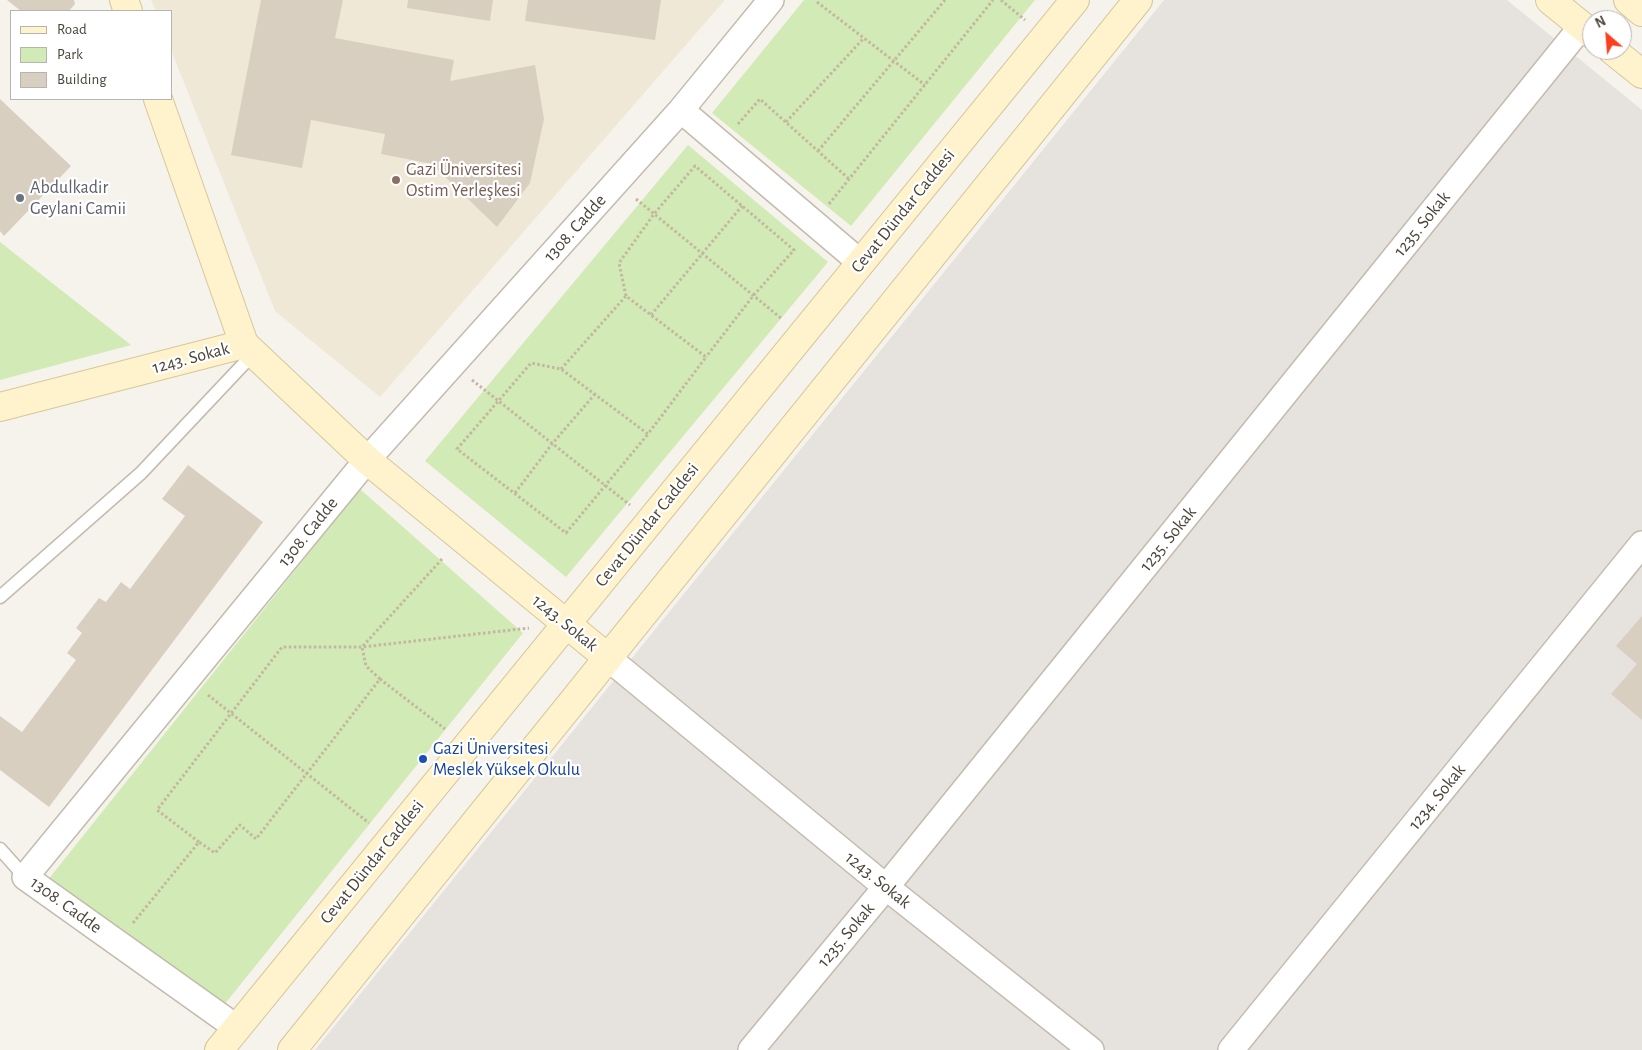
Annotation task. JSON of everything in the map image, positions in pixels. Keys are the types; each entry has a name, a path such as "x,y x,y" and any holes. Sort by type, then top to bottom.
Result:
{"street":[{"name":"1308. Cadde","path":"237,1028 25,877 367,460 681,110 772,0"},
{"name":"Cevat Dündar Caddesi","path":"219,1050 1075,0"},
{"path":"292,1050 1138,0"},
{"path":"1550,0 1582,26"},
{"path":"1628,0 1642,12"},
{"name":"1235. Sokak","path":"751,1050 1582,36"},
{"path":"1624,60 1642,74"},
{"path":"158,100 249,349"},
{"path":"681,110 861,263"},
{"name":"1243. Sokak","path":"0,407 249,349 367,460 886,887 1091,1050"},
{"name":"1234. Sokak","path":"1232,1050 1642,544"}],"lane":[{"path":"0,597 141,473 249,349"},
{"path":"0,849 25,877"}],"path":[{"path":"818,151 945,0"},
{"path":"814,223 926,86 993,0"},
{"path":"817,2 926,86"},
{"path":"786,122 864,38"},
{"path":"720,143 760,99 849,179"},
{"path":"648,434 561,369 531,363 458,449 566,533 648,434 753,296 794,250 694,166 654,214 619,264 626,296 706,357"},
{"path":"615,183 802,335"},
{"path":"651,315 742,206"},
{"path":"561,369 626,296"},
{"path":"453,364 650,521"},
{"path":"515,493 552,444 594,394"},
{"path":"362,647 462,538"},
{"path":"380,679 256,839 240,825 215,853 157,810 282,647 362,647 566,624"},
{"path":"362,647 366,666 467,746"},
{"path":"188,679 390,840"},
{"path":"117,942 199,842"}],"shaded area":[{"name":"Gazi Üniversitesi Ostim Yerleşkesi","path":"151,0 725,0 380,397 275,311 172,53 172,10 156,10"},
{"path":"1164,0 1507,0 1642,110 1642,1050 315,1050"}],"green space":[{"path":"804,0 1035,0 851,226 712,113"},
{"path":"688,145 828,262 566,577 425,461"},
{"path":"0,242 131,345 0,380"},
{"path":"360,489 523,633 224,1005 47,881"}],"building":[{"path":"7,0 74,0 75,4 70,10 20,10"},
{"path":"261,0 343,0 335,38 454,60 450,81 535,65 544,119 530,183 497,227 432,164 381,154 385,134 311,120 302,168 231,155"},
{"path":"408,0 493,0 490,21 407,8"},
{"path":"528,0 661,0 655,40 525,21"},
{"name":"Abdulkadir Geylani Camii","path":"0,99 71,166 4,236 0,231"},
{"path":"188,465 263,522 49,807 0,770 0,716 22,732 76,660 67,653 82,633 76,628 99,598 106,602 121,582 130,589 185,516 162,499"},
{"path":"1642,616 1642,720 1611,694 1637,664 1616,646"}],"place":[{"name":"Gazi Üniversitesi Ostim Yerleşkesi","path":"396,180"},
{"name":"Abdulkadir Geylani Camii","path":"20,198"},
{"name":"Gazi Üniversitesi Meslek Yüksek Okulu","path":"423,759"}]}
